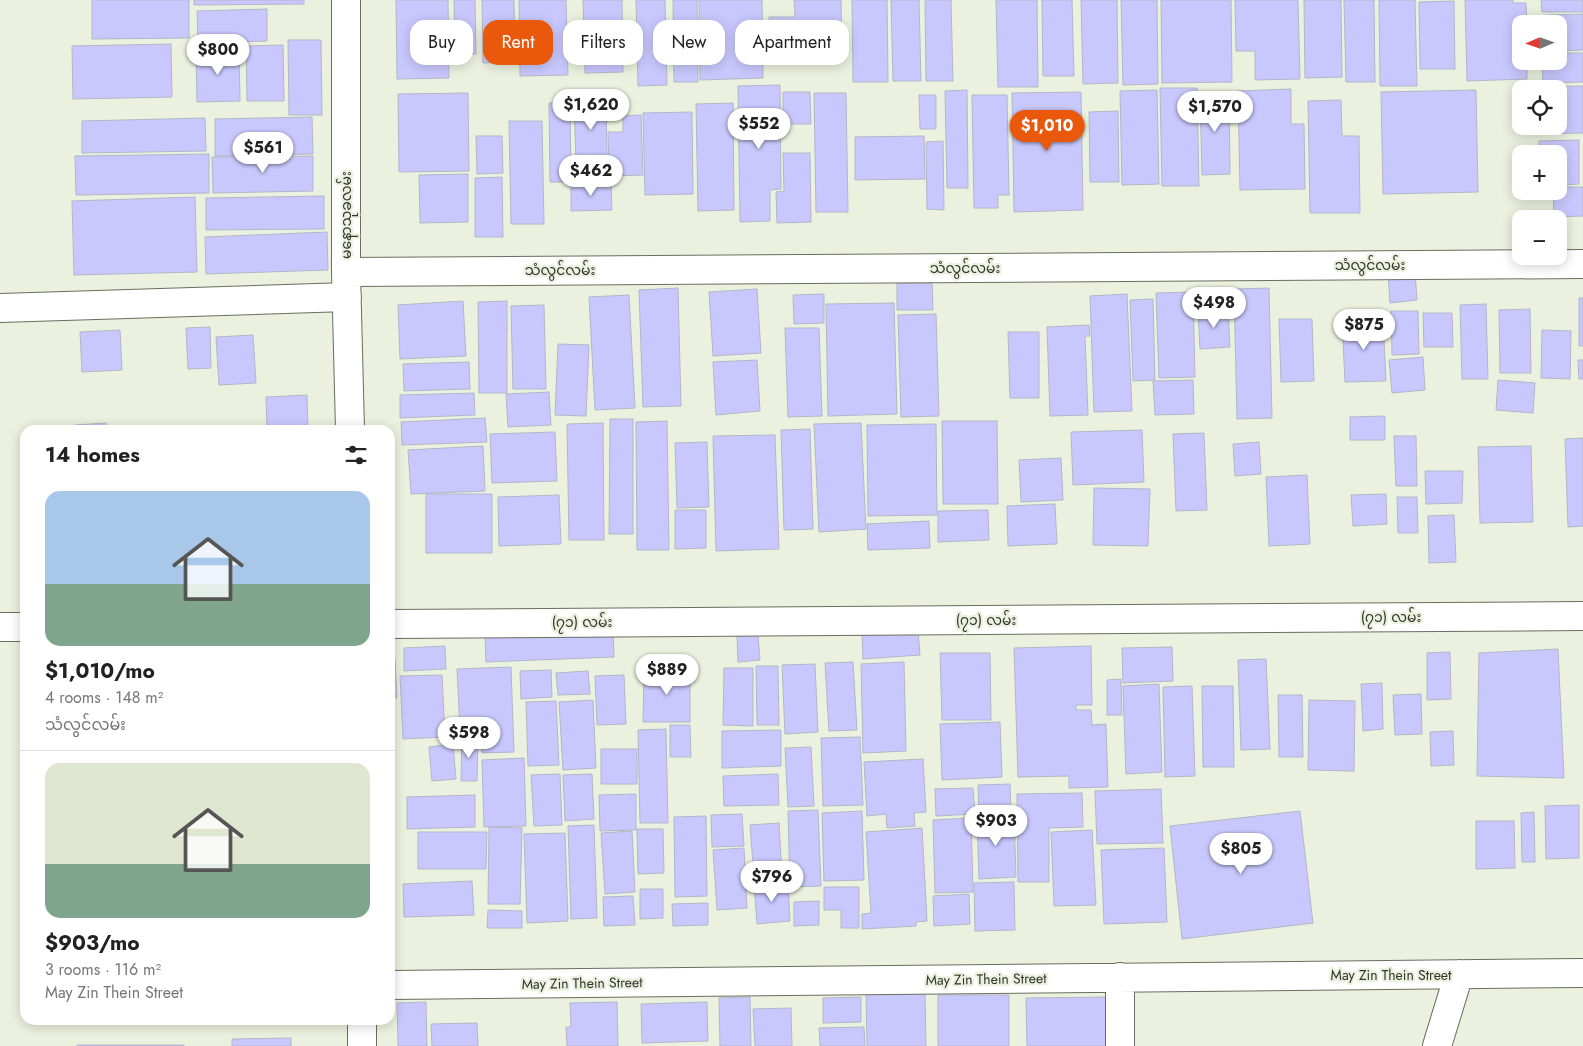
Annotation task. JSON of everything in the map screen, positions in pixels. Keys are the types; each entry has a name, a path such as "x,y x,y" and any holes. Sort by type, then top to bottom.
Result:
{"street":[{"name":"မနောသုခလမ်း","path":"346,0 347,284 350,425"},
{"name":"သံလွင်လမ်း","path":"0,308 347,284 1583,264"},
{"name":"(၇၁) လမ်း","path":"395,624 1583,616"},
{"path":"0,627 20,627"},
{"name":"May Zin Thein Street","path":"395,985 1583,973"},
{"path":"1437,1046 1460,974"},
{"path":"1120,977 1120,1046"},
{"path":"362,1025 362,1046"}],"building":[{"path":"92,0 189,0 189,38 92,39"},
{"path":"194,0 304,0 304,4 194,5"},
{"path":"396,0 448,0 448,20 410,20 410,65 449,65 449,78 397,79"},
{"path":"454,0 475,0 476,54 473,54 473,20 454,20"},
{"path":"482,0 514,0 514,20 483,20 483,63"},
{"path":"519,0 566,0 567,20 563,20 563,65 568,65 568,75 520,76 520,65 553,65 553,20 519,20"},
{"path":"583,0 622,0 622,20 584,20"},
{"path":"636,0 665,0 665,20 653,20 653,65 667,65 667,85 638,86 638,65 643,65 643,20 636,20"},
{"path":"673,0 697,0 697,20 673,20"},
{"path":"699,0 762,0 762,20 735,20 735,65 763,65 763,78 700,80 700,65 725,65 725,20 699,20"},
{"path":"794,0 841,0 841,20 769,20 769,17 795,17"},
{"path":"852,0 887,0 888,82 853,82"},
{"path":"891,0 919,0 921,81 893,81"},
{"path":"925,0 951,0 953,81 926,81"},
{"path":"996,0 1037,0 1038,87 998,87"},
{"path":"1042,0 1072,0 1074,76 1043,76"},
{"path":"1081,0 1117,0 1118,83 1083,84"},
{"path":"1121,0 1157,0 1158,84 1123,85"},
{"path":"1161,0 1231,0 1232,82 1162,83"},
{"path":"1235,0 1298,0 1300,79 1255,80 1255,51 1236,51"},
{"path":"1304,0 1341,0 1342,77 1305,78"},
{"path":"1344,0 1374,0 1375,82 1346,82"},
{"path":"1379,0 1415,0 1417,86 1380,86"},
{"path":"1465,0 1513,0 1513,3 1526,3 1527,15 1512,15 1512,70 1527,70 1527,79 1467,81"},
{"path":"1541,0 1583,0 1583,12 1542,12"},
{"path":"1454,1 1455,69 1420,69 1419,2"},
{"path":"267,9 267,41 198,43 197,11"},
{"path":"1583,14 1583,50 1568,51 1568,15 1546,15"},
{"path":"288,40 321,40 322,115 289,115"},
{"path":"171,44 172,97 73,99 72,46"},
{"path":"283,45 284,101 247,101 246,46"},
{"path":"196,50 239,50 240,101 197,102"},
{"path":"1568,53 1583,53 1583,82 1543,80 1542,70 1568,70"},
{"path":"585,65 623,65 623,72 585,73"},
{"path":"674,65 698,65 698,82 674,82"},
{"path":"780,85 781,189 770,190 770,221 740,222 738,86"},
{"path":"1567,86 1583,86 1583,133 1567,133"},
{"path":"1160,88 1197,88 1199,186 1162,186"},
{"path":"1291,89 1291,124 1304,124 1305,189 1240,190 1238,91"},
{"path":"967,90 968,188 947,188 945,91"},
{"path":"1157,90 1159,184 1122,185 1120,91"},
{"path":"1476,90 1478,192 1383,194 1381,92"},
{"path":"783,92 810,92 811,124 783,124"},
{"path":"1081,92 1083,210 1014,212 1012,93"},
{"path":"1229,92 1230,174 1202,175 1200,93"},
{"path":"468,93 469,171 399,172 398,94"},
{"path":"814,93 846,93 848,212 816,212"},
{"path":"919,95 936,95 936,129 920,129"},
{"path":"972,95 1007,95 1009,195 998,195 998,208 974,208"},
{"path":"574,100 606,100 607,162 576,163"},
{"path":"1341,100 1342,136 1359,136 1360,213 1310,213 1308,101"},
{"path":"549,103 570,103 571,182 550,182"},
{"path":"733,103 734,210 698,211 696,104"},
{"path":"1118,111 1119,182 1090,182 1089,112"},
{"path":"692,112 693,194 645,195 643,113"},
{"path":"641,115 643,175 609,176 608,132 623,132 623,116"},
{"path":"312,117 313,154 215,156 215,119"},
{"path":"205,118 206,151 82,153 82,121"},
{"path":"509,121 542,121 544,224 511,224"},
{"path":"476,136 502,136 503,173 477,174"},
{"path":"924,136 925,179 855,180 855,137"},
{"path":"1579,140 1579,184 1567,185 1567,145 1539,145 1539,141"},
{"path":"943,141 944,210 927,209 926,142"},
{"path":"783,153 810,153 811,222 777,223 776,192 784,191"},
{"path":"209,154 209,193 76,195 75,156"},
{"path":"313,156 313,191 213,193 212,157"},
{"path":"468,174 468,222 420,223 419,175"},
{"path":"502,177 503,237 475,237 475,178"},
{"path":"611,183 612,210 571,211 571,184"},
{"path":"1567,187 1583,187 1583,216 1567,217 1567,210 1554,210 1553,200 1567,200"},
{"path":"324,196 324,229 206,230 206,198"},
{"path":"195,197 197,272 74,275 72,201"},
{"path":"327,232 328,270 206,274 205,237"},
{"path":"1415,272 1417,300 1390,303 1388,274"},
{"path":"897,283 932,283 933,310 897,310"},
{"path":"678,288 681,406 643,407 639,290"},
{"path":"1269,288 1272,418 1237,419 1234,289"},
{"path":"757,289 761,353 713,356 709,292"},
{"path":"1193,292 1195,377 1159,378 1156,293"},
{"path":"824,294 824,323 794,324 793,295"},
{"path":"1127,294 1132,411 1094,412 1090,296"},
{"path":"629,295 635,408 595,410 589,297"},
{"path":"1579,298 1583,298 1583,346 1579,346"},
{"path":"1153,299 1155,380 1133,381 1130,300"},
{"path":"463,301 466,356 400,359 398,305"},
{"path":"507,301 507,393 479,393 478,302"},
{"path":"894,303 897,414 828,416 826,304"},
{"path":"1486,304 1488,379 1462,379 1460,305"},
{"path":"544,305 546,389 513,389 511,306"},
{"path":"1530,309 1531,373 1500,373 1499,310"},
{"path":"1228,310 1230,347 1200,349 1198,311"},
{"path":"1391,311 1418,311 1419,354 1392,355"},
{"path":"1423,313 1452,313 1453,347 1424,347"},
{"path":"936,314 939,416 901,417 898,315"},
{"path":"1279,319 1312,319 1314,381 1281,382"},
{"path":"1383,320 1386,381 1345,382 1342,321"},
{"path":"1089,325 1090,336 1085,336 1088,415 1050,416 1047,327"},
{"path":"210,327 211,368 188,369 186,328"},
{"path":"785,328 819,328 822,416 788,417"},
{"path":"120,330 122,370 82,372 80,332"},
{"path":"1542,330 1571,331 1570,379 1541,378"},
{"path":"1008,332 1039,332 1039,398 1010,398"},
{"path":"253,335 256,383 219,385 216,337"},
{"path":"558,344 589,345 586,416 555,415"},
{"path":"1423,357 1425,390 1392,393 1389,360"},
{"path":"757,360 760,411 716,415 713,362"},
{"path":"1578,360 1583,360 1583,379 1579,379"},
{"path":"469,362 470,389 404,391 403,364"},
{"path":"1193,380 1194,414 1155,415 1153,381"},
{"path":"1498,380 1535,383 1533,413 1496,410"},
{"path":"549,392 551,425 508,427 506,394"},
{"path":"474,393 475,415 400,418 400,395"},
{"path":"307,395 308,425 267,425 266,397"},
{"path":"1385,416 1385,440 1350,440 1350,417"},
{"path":"485,418 487,442 402,445 401,422"},
{"path":"610,419 633,419 633,534 609,534"},
{"path":"667,421 669,550 637,550 636,422"},
{"path":"942,421 997,421 998,504 943,504"},
{"path":"106,423 106,425 75,425"},
{"path":"603,423 604,540 569,540 567,424"},
{"path":"861,423 866,529 819,532 814,424"},
{"path":"936,424 937,515 868,516 867,425"},
{"path":"810,429 813,529 784,530 781,430"},
{"path":"1142,430 1144,482 1073,485 1071,432"},
{"path":"555,432 557,481 492,483 490,434"},
{"path":"1204,433 1207,510 1176,511 1173,434"},
{"path":"775,435 779,549 716,551 713,436"},
{"path":"1394,436 1416,436 1417,486 1396,486"},
{"path":"1583,438 1583,526 1568,527 1565,439"},
{"path":"707,442 709,507 677,508 675,443"},
{"path":"1259,442 1261,474 1235,476 1233,444"},
{"path":"483,446 485,491 411,494 408,450"},
{"path":"1531,446 1533,522 1480,523 1478,447"},
{"path":"1061,458 1063,500 1021,502 1019,460"},
{"path":"1425,471 1463,471 1462,503 1426,504"},
{"path":"1307,475 1310,544 1269,546 1266,477"},
{"path":"1094,488 1150,489 1148,546 1093,545"},
{"path":"426,494 492,494 492,553 426,553"},
{"path":"1386,494 1387,524 1353,526 1351,495"},
{"path":"559,495 561,544 499,546 498,497"},
{"path":"1397,497 1417,497 1418,533 1398,533"},
{"path":"1055,504 1057,544 1008,546 1007,506"},
{"path":"675,510 706,510 706,548 675,549"},
{"path":"988,510 989,540 938,542 938,511"},
{"path":"1454,515 1456,562 1429,563 1428,516"},
{"path":"929,521 930,548 868,550 867,524"},
{"path":"613,630 614,657 486,662 485,635"},
{"path":"918,630 920,655 863,659 862,633"},
{"path":"758,635 760,660 738,662 737,636"},
{"path":"445,646 446,669 404,671 404,648"},
{"path":"1091,646 1092,705 1076,705 1076,710 1091,710 1092,725 1106,724 1108,787 1069,788 1069,776 1018,777 1014,648"},
{"path":"1172,647 1173,681 1123,683 1122,648"},
{"path":"1558,649 1564,778 1477,776 1479,653"},
{"path":"1450,652 1451,699 1427,700 1427,653"},
{"path":"940,653 990,653 991,720 942,720"},
{"path":"395,658 397,698 395,698"},
{"path":"1266,659 1270,749 1241,750 1238,660"},
{"path":"853,662 857,730 829,731 825,663"},
{"path":"904,662 906,751 863,753 861,664"},
{"path":"815,664 818,732 785,734 782,665"},
{"path":"756,666 778,666 779,725 757,725"},
{"path":"511,667 514,752 482,753 481,727 460,728 457,669"},
{"path":"724,668 753,668 753,726 723,725"},
{"path":"644,669 690,669 690,722 643,722"},
{"path":"551,670 552,697 521,699 520,671"},
{"path":"588,671 590,694 558,695 556,673"},
{"path":"442,675 445,737 403,739 400,676"},
{"path":"624,675 626,724 597,725 595,676"},
{"path":"1121,679 1122,715 1107,715 1107,680"},
{"path":"1382,683 1383,729 1363,731 1361,684"},
{"path":"1159,684 1162,772 1126,774 1123,686"},
{"path":"1192,686 1195,776 1165,777 1163,687"},
{"path":"1202,686 1233,686 1234,767 1203,767"},
{"path":"1421,694 1422,734 1395,735 1393,695"},
{"path":"1278,695 1302,695 1303,757 1279,757"},
{"path":"593,700 596,768 563,770 559,702"},
{"path":"1309,700 1355,701 1354,771 1308,770"},
{"path":"556,701 559,765 528,766 526,702"},
{"path":"1000,722 1002,777 942,780 940,724"},
{"path":"670,725 690,725 691,757 670,757"},
{"path":"666,729 668,823 640,823 638,730"},
{"path":"781,730 781,766 722,768 722,731"},
{"path":"1453,731 1454,765 1431,766 1430,732"},
{"path":"462,736 478,737 477,781 461,781"},
{"path":"860,737 863,805 823,806 821,738"},
{"path":"453,744 456,779 432,781 429,747"},
{"path":"811,747 814,806 788,807 785,748"},
{"path":"601,749 637,749 637,784 601,784"},
{"path":"524,758 526,826 484,827 482,760"},
{"path":"923,759 926,812 914,813 915,826 887,828 886,814 867,816 864,762"},
{"path":"560,774 562,825 534,826 531,775"},
{"path":"592,774 594,819 565,821 563,775"},
{"path":"778,774 779,805 724,806 723,776"},
{"path":"1010,784 1011,813 979,814 978,785"},
{"path":"973,788 975,814 936,816 935,789"},
{"path":"1161,789 1163,843 1097,844 1095,791"},
{"path":"1082,793 1083,827 1049,828 1049,882 1018,882 1017,794"},
{"path":"636,794 636,830 600,831 599,795"},
{"path":"475,795 475,827 407,829 407,797"},
{"path":"1579,805 1579,858 1546,859 1545,806"},
{"path":"818,810 821,886 790,887 788,811"},
{"path":"862,811 864,880 824,881 822,813"},
{"path":"1300,811 1313,923 1182,939 1170,826"},
{"path":"1534,812 1535,862 1522,862 1521,813"},
{"path":"742,814 744,846 712,847 711,815"},
{"path":"1014,815 1016,877 979,879 977,816"},
{"path":"706,816 707,896 675,897 674,817"},
{"path":"971,818 973,892 935,893 933,820"},
{"path":"1476,821 1514,821 1515,868 1476,869"},
{"path":"779,823 782,876 754,878 750,825"},
{"path":"594,825 597,918 571,919 568,826"},
{"path":"489,827 522,828 520,904 488,904"},
{"path":"922,828 927,921 916,922 916,926 862,929 862,914 871,913 866,832"},
{"path":"637,829 663,829 664,873 638,874"},
{"path":"1092,830 1096,905 1054,906 1051,832"},
{"path":"632,831 635,892 605,894 601,833"},
{"path":"418,832 487,832 486,869 418,869"},
{"path":"565,833 568,921 527,923 524,834"},
{"path":"744,848 747,908 717,910 713,850"},
{"path":"1164,848 1167,922 1104,924 1101,850"},
{"path":"472,881 474,915 404,917 403,884"},
{"path":"788,882 790,921 757,924 754,884"},
{"path":"1014,882 1015,930 975,931 974,883"},
{"path":"824,887 859,887 859,928 841,928 841,910 824,910"},
{"path":"640,889 663,889 663,918 640,919"},
{"path":"969,894 970,924 934,926 933,896"},
{"path":"633,896 635,925 604,926 603,897"},
{"path":"819,901 819,925 794,926 794,902"},
{"path":"708,903 708,925 673,926 672,904"},
{"path":"488,910 522,911 522,928 487,928"},
{"path":"925,991 926,1046 867,1046 866,992"},
{"path":"938,995 1009,995 1009,1046 938,1046"},
{"path":"750,997 751,1046 720,1046 719,998"},
{"path":"861,997 861,1022 823,1023 823,998"},
{"path":"1109,997 1109,1046 1027,1046 1026,998"},
{"path":"426,1002 427,1046 398,1046 397,1003"},
{"path":"617,1002 618,1046 567,1046 566,1027 571,1027 570,1003"},
{"path":"707,1002 708,1041 642,1043 641,1004"},
{"path":"791,1008 792,1046 755,1046 753,1009"},
{"path":"477,1023 478,1046 432,1046 431,1024"},
{"path":"864,1027 865,1046 820,1046 819,1028"},
{"path":"291,1038 291,1046 232,1046 232,1039"},
{"path":"184,1045 184,1046 77,1046"}]}
